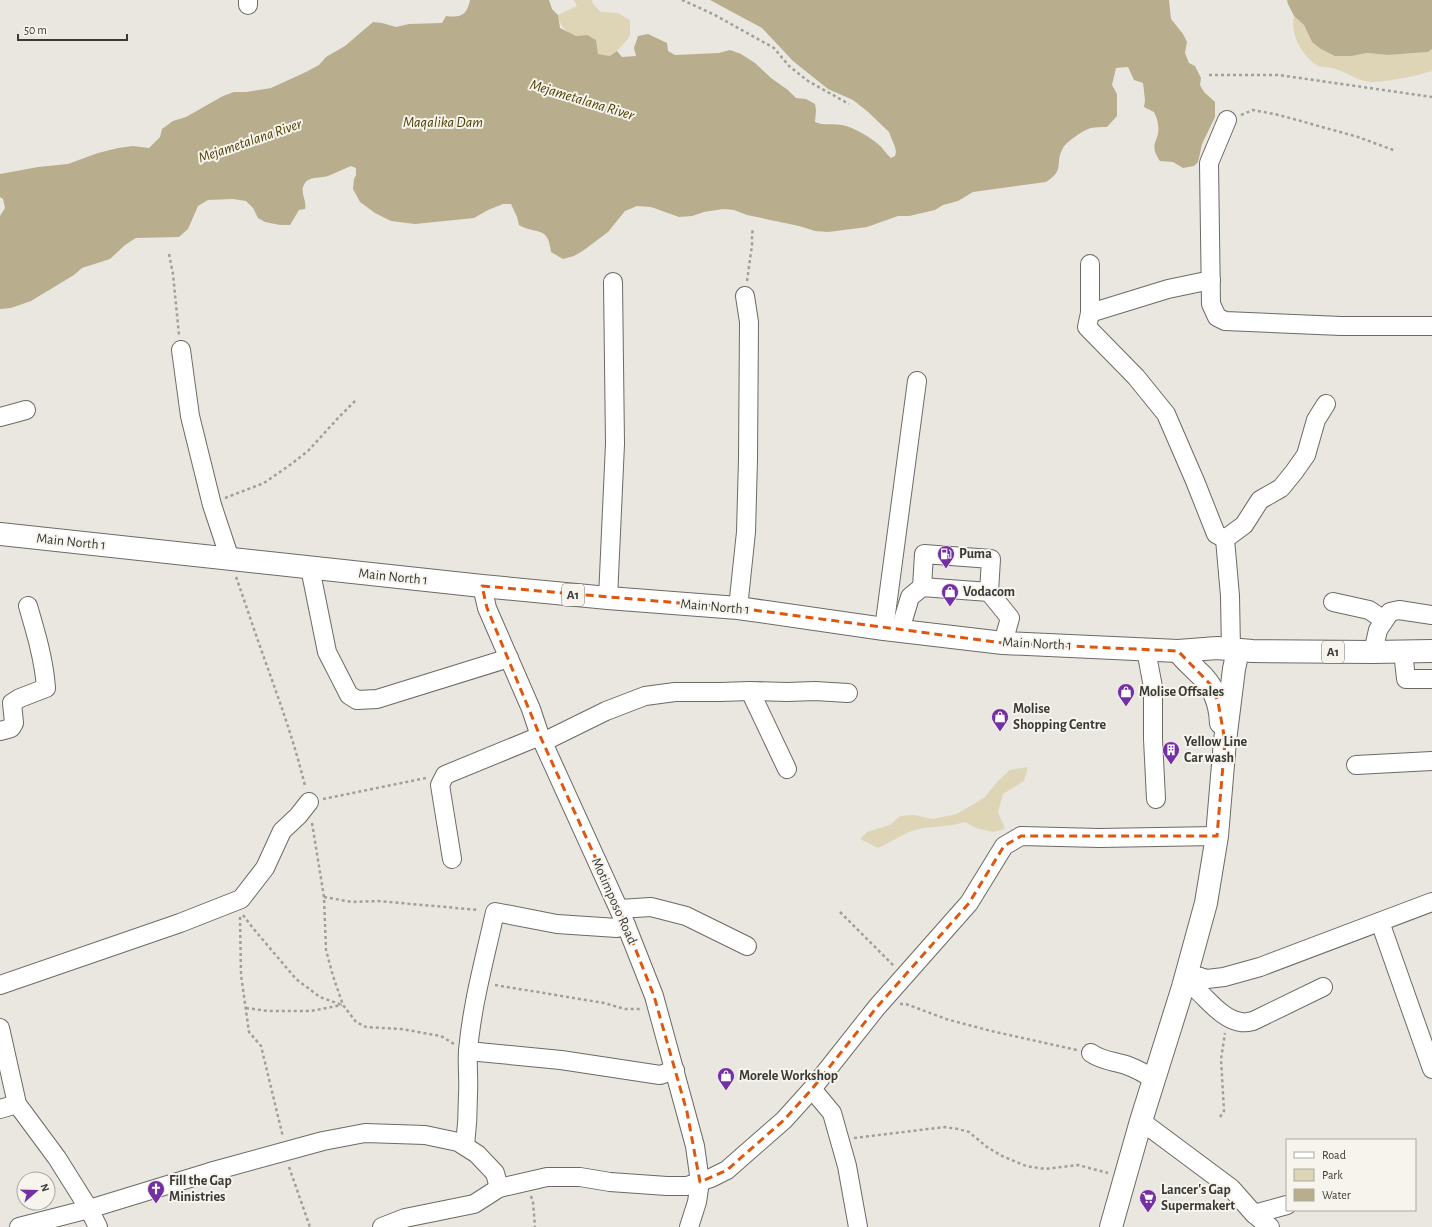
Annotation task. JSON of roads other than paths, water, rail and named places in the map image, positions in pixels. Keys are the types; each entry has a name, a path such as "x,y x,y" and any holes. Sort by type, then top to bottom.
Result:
{"main road":[{"name":"Main North 1","path":"0,534 482,586 738,608 892,630 1003,643 1146,650 1217,648 1235,650 1373,652 1432,650"},
{"path":"1178,650 1184,659 1211,685 1218,702 1220,726 1225,741"},
{"path":"1111,1227 1154,1080 1194,975 1217,836 1235,650"}],"street":[{"path":"1227,120 1209,163 1211,304 1218,317 1225,321 1341,326 1432,326"},
{"path":"1090,264 1090,313 1087,326 1136,377 1166,414 1216,534 1225,539"},
{"path":"1090,313 1168,289 1211,280"},
{"path":"608,598 614,444 613,282"},
{"path":"738,608 746,532 748,460 749,322 745,296"},
{"path":"181,350 190,416 212,505 230,559"},
{"path":"892,630 917,381"},
{"path":"1225,539 1244,525 1260,500 1281,488 1294,472 1306,455 1316,420 1326,404"},
{"path":"0,417 26,410"},
{"path":"1225,539 1235,650"},
{"path":"922,587 924,554 991,559 989,592 1010,618 1003,643"},
{"path":"310,568 327,652 349,695 357,700 377,699 509,658"},
{"name":"Motimposo Road","path":"482,586 488,608 531,709 542,739 626,925 654,996 695,1146 700,1182 694,1225"},
{"path":"892,630 910,597 922,587 989,592"},
{"path":"1333,602 1369,610 1384,620"},
{"path":"0,731 12,728 14,723 12,703 20,698 46,688 45,671 28,606"},
{"path":"1373,652 1378,630 1390,612 1399,610 1432,615"},
{"path":"1146,650 1153,687 1153,739 1156,799"},
{"path":"1403,651 1406,678 1432,679"},
{"path":"750,691 787,768"},
{"path":"452,859 440,786 445,775 542,739 645,696 675,692 848,692"},
{"path":"1356,765 1432,761"},
{"path":"0,985 180,923 240,905 265,868 282,831 309,802"},
{"path":"382,1227 405,1218 474,1204 499,1188 546,1177 580,1177 610,1182 666,1186 687,1186 711,1178 728,1170 784,1120 812,1089 877,1007 969,904 1004,846 1021,836 1099,838 1217,836"},
{"path":"1194,975 1207,979 1224,977 1260,967 1432,902"},
{"path":"619,909 651,907 686,916 747,946"},
{"path":"465,1146 467,1130 468,1051 478,982 484,964 495,912 557,924 617,928 626,925"},
{"path":"1380,922 1432,1069"},
{"path":"1194,975 1198,991 1232,1020 1242,1023 1253,1021 1323,986"},
{"path":"0,1028 17,1104 58,1158 89,1209 98,1227"},
{"path":"468,1051 561,1060 660,1075 675,1070"},
{"path":"1091,1053 1098,1058 1126,1065 1145,1073 1154,1080"},
{"path":"812,1089 832,1113 847,1166 858,1227"},
{"path":"0,1110 17,1104"},
{"path":"1141,1121 1231,1188 1254,1214 1270,1227"},
{"path":"19,1227 89,1209 286,1151 323,1141 365,1133 425,1136 458,1142 477,1154 495,1173 499,1188"},
{"path":"1254,1214 1286,1204"}],"water":[{"name":"Maqalika Dam","path":"470,0 549,0 552,9 558,15 560,28 576,36 587,35 596,40 598,54 610,56 617,51 622,57 636,56 634,48 638,36 648,34 667,43 668,51 675,55 719,53 730,50 741,54 755,63 796,98 806,99 815,104 815,122 822,124 842,125 856,130 878,144 891,158 895,156 896,152 889,132 867,111 853,100 828,89 793,61 762,28 710,0 1169,0 1171,19 1183,34 1187,42 1185,53 1189,63 1195,66 1201,78 1200,85 1204,92 1215,102 1215,117 1202,144 1198,162 1194,166 1183,168 1173,162 1160,161 1156,155 1154,145 1158,135 1158,122 1154,112 1144,107 1145,100 1143,83 1134,80 1128,67 1116,68 1112,85 1117,94 1117,116 1107,127 1095,127 1088,129 1068,142 1063,148 1059,158 1058,170 1046,182 973,192 958,201 943,205 935,210 909,216 898,216 867,227 828,232 815,231 799,226 747,215 734,210 723,209 704,212 692,216 679,217 651,207 637,206 625,211 608,232 584,250 574,256 563,259 551,252 550,243 544,234 519,225 511,204 503,204 474,218 415,224 391,221 375,213 360,202 353,189 356,168 351,166 328,176 314,178 307,181 303,187 305,209 299,210 290,225 265,222 258,218 253,208 246,201 233,199 208,200 198,206 188,229 179,237 136,238 125,245 110,259 82,268 74,275 31,301 11,308 0,309 0,216 5,208 3,199 0,197 0,174 38,167 68,164 98,153 118,148 133,146 149,148 160,137 162,129 173,121 186,117 223,96 234,92 246,92 271,88 306,72 319,65 326,57 345,46 373,22 396,27 409,24 442,23 446,16 459,16 465,12"},
{"path":"1287,0 1432,0 1432,49 1428,52 1388,55 1367,53 1352,56 1335,56 1321,49 1312,42 1304,25 1294,16"}],"place":[{"name":"Puma","path":"946,569"},
{"name":"Vodacom","path":"950,607"},
{"name":"Molise Offsales","path":"1126,707"},
{"name":"Molise Shopping Centre","path":"1000,732"},
{"name":"Yellow Line Car wash","path":"1171,765"},
{"name":"Morele Workshop","path":"726,1091"},
{"name":"Fill the Gap Ministries","path":"156,1204"},
{"name":"Lancer's Gap Supermakert","path":"1148,1213"}],"water label":[{"name":"Mejametalana River","path":"582,100"},
{"name":"Mejametalana River","path":"250,141"}]}
